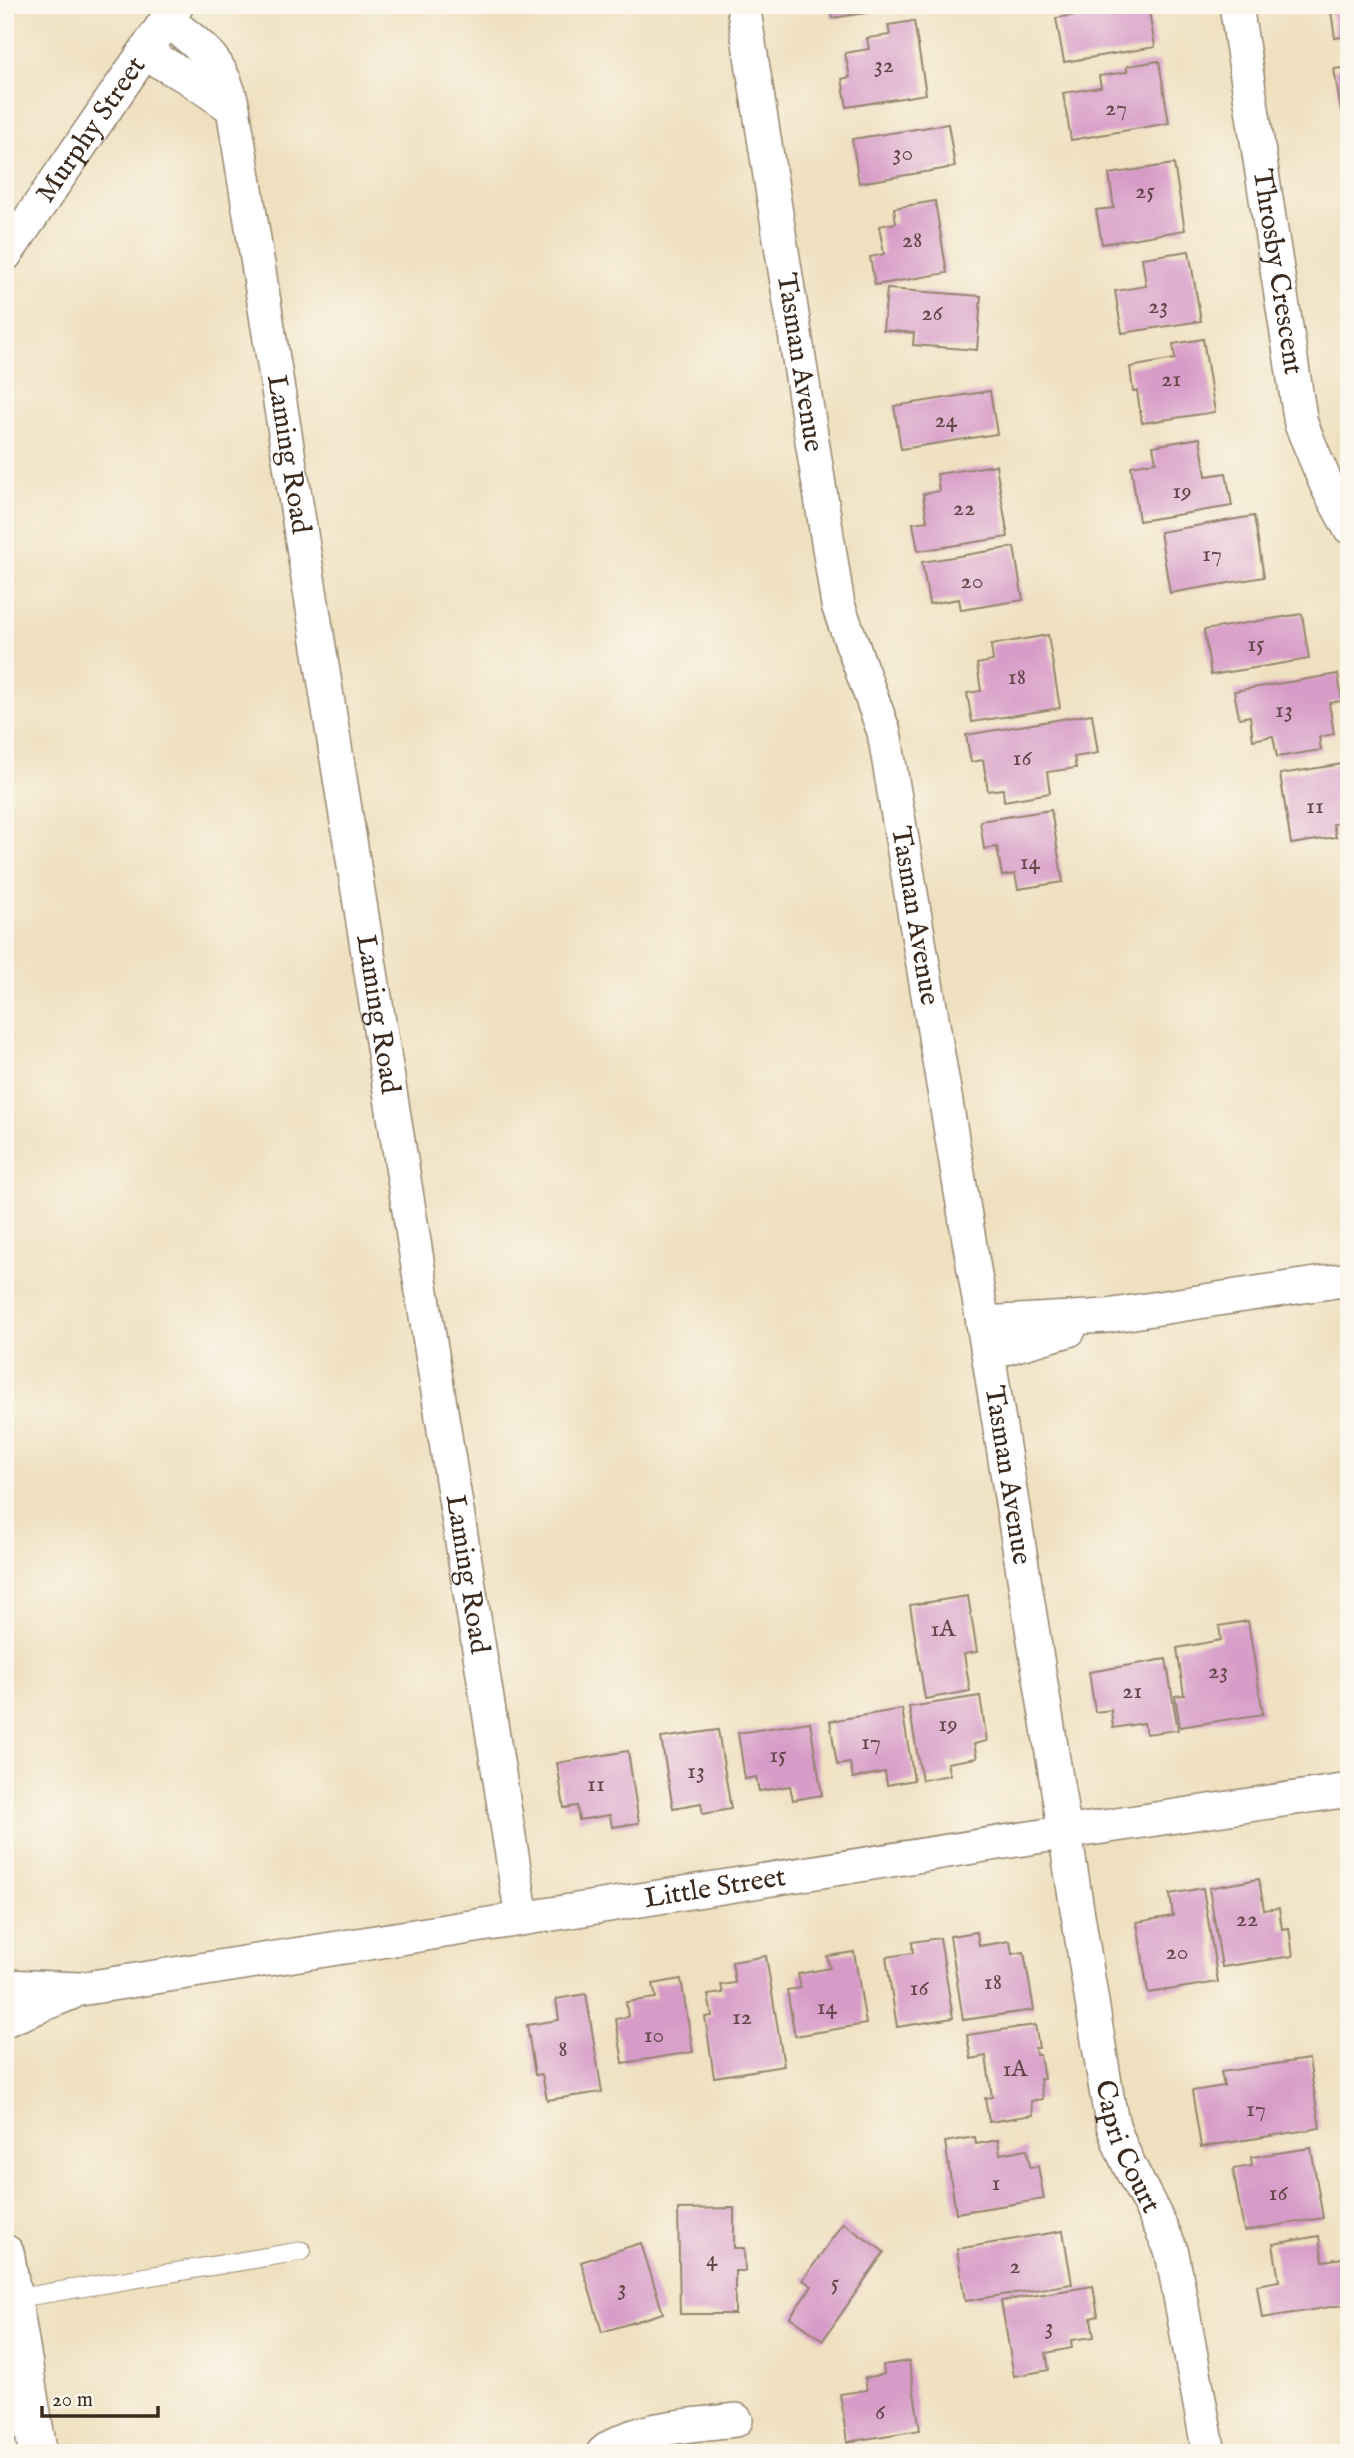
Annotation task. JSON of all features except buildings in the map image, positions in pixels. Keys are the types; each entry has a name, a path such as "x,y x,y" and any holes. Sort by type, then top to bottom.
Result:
{"street":[{"name":"Tasman Avenue","path":"744,5 838,606 884,732 986,1338 1063,1833"},
{"name":"Throsby Crescent","path":"1236,5 1301,424 1327,486 1349,527"},
{"name":"Murphy Street","path":"5,255 172,13"},
{"name":"Laming Road","path":"172,13 215,61 224,76 233,108 522,1918"},
{"path":"144,53 189,78 233,108"},
{"path":"986,1338 1107,1316 1349,1279"},
{"name":"Little Street","path":"5,1986 80,1989 1349,1790"},
{"name":"Capri Court","path":"1063,1833 1114,2128 1172,2253 1209,2453"},
{"name":"Little Street","path":"5,2020 80,1989"},
{"path":"5,2254 38,2453"},
{"path":"603,2453 620,2442 645,2433 736,2420"}],"lane":[{"path":"12,2299 302,2250"}]}
